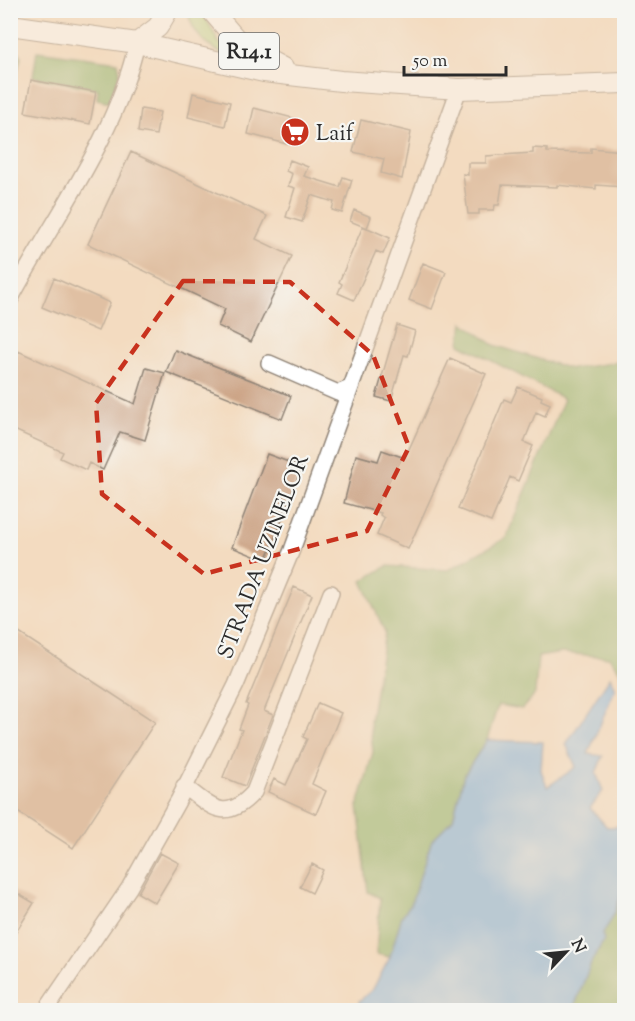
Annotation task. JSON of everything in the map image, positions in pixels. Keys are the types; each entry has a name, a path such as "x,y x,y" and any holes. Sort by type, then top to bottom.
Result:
{"main road":[{"path":"10,26 137,43 158,27 168,10"},
{"name":"R14.1","path":"211,10 242,46 262,59 299,75"},
{"name":"R14.1","path":"137,43 230,66 341,81 459,89 624,83"}],"street":[{"path":"10,300 36,252 90,166 118,105 137,43"},
{"name":"STRADA UZINELOR","path":"46,1011 129,888 236,685 292,550 459,89"},
{"path":"269,363 338,393 350,388"},
{"path":"184,786 217,810 228,811 238,807 254,792 331,593"}],"highlighted area":[{"path":"183,281 290,282 373,355 409,447 367,531 204,574 102,494 96,403"}],"green space":[{"path":"188,11 202,11 218,41 231,56 216,50 197,34"},
{"path":"11,49 18,51 21,57 16,77 11,76"},
{"path":"37,51 118,62 120,72 110,102 97,99 98,89 33,77"},
{"path":"463,322 494,345 571,369 624,361 624,677 609,657 562,653 538,657 535,694 522,709 498,705 487,740 464,775 453,819 432,840 411,904 402,916 390,957 376,954 380,898 368,892 358,806 373,752 370,721 385,632 362,581 387,566 448,570 506,538 564,399 460,344"},
{"path":"624,885 624,1002 613,1010 573,1010 592,960 604,940 602,934 610,922"}],"water":[{"path":"610,677 615,689 588,754 603,756 596,773 603,791 590,808 607,827 624,826 623,882 617,908 602,934 604,940 592,960 573,1010 360,1010 359,1001 373,989 390,957 402,916 411,904 432,840 453,819 464,775 487,740 543,742 541,770 547,787 576,767 566,744"}],"building":[{"path":"31,80 96,92 90,124 25,112"},
{"path":"193,93 230,102 225,126 188,117"},
{"path":"254,108 293,118 287,144 248,134"},
{"path":"141,109 160,112 156,135 138,132"},
{"path":"361,120 411,132 402,179 381,173 384,159 353,152"},
{"path":"533,148 547,149 547,152 591,153 591,148 624,151 624,187 596,185 596,189 557,185 557,187 502,185 499,205 495,205 494,210 479,210 479,214 468,214 463,174 468,175 468,163 486,163 486,156 533,153"},
{"path":"131,152 267,216 256,239 292,256 251,342 218,326 225,309 88,244"},
{"path":"290,160 308,167 304,176 340,187 343,177 352,180 342,213 332,210 334,202 311,195 302,222 286,217 295,188 288,186 292,174 286,171"},
{"path":"354,210 371,217 367,228 350,221"},
{"path":"363,226 390,238 383,254 376,251 354,300 338,293 342,284 339,282"},
{"path":"423,263 446,272 432,309 409,300"},
{"path":"54,278 110,303 98,331 42,307"},
{"path":"397,325 415,331 408,356 404,355 391,401 376,397"},
{"path":"175,350 291,396 282,419 166,372"},
{"path":"18,351 135,404 146,368 165,373 145,440 120,432 103,470 89,463 86,470 60,458 63,452 10,428 10,367"},
{"path":"450,358 486,374 408,549 377,535 384,518 380,515 381,513 344,503 356,455 378,461 382,450 405,458"},
{"path":"518,387 542,397 541,400 550,404 545,416 536,412 524,442 533,446 518,481 510,477 491,522 458,509 504,399 511,402"},
{"path":"267,454 302,467 266,561 232,547"},
{"path":"294,587 312,595 264,711 273,715 245,786 223,777 242,730 239,729 248,705 246,704"},
{"path":"10,627 155,722 73,848 10,807"},
{"path":"318,703 341,713 312,784 326,791 316,814 268,792 274,779 286,785 307,739 303,737"},
{"path":"160,853 179,863 155,903 138,893"},
{"path":"312,864 323,870 312,893 300,887"},
{"path":"10,889 34,903 10,942"}],"place":[{"name":"Laif","path":"295,132"}]}
